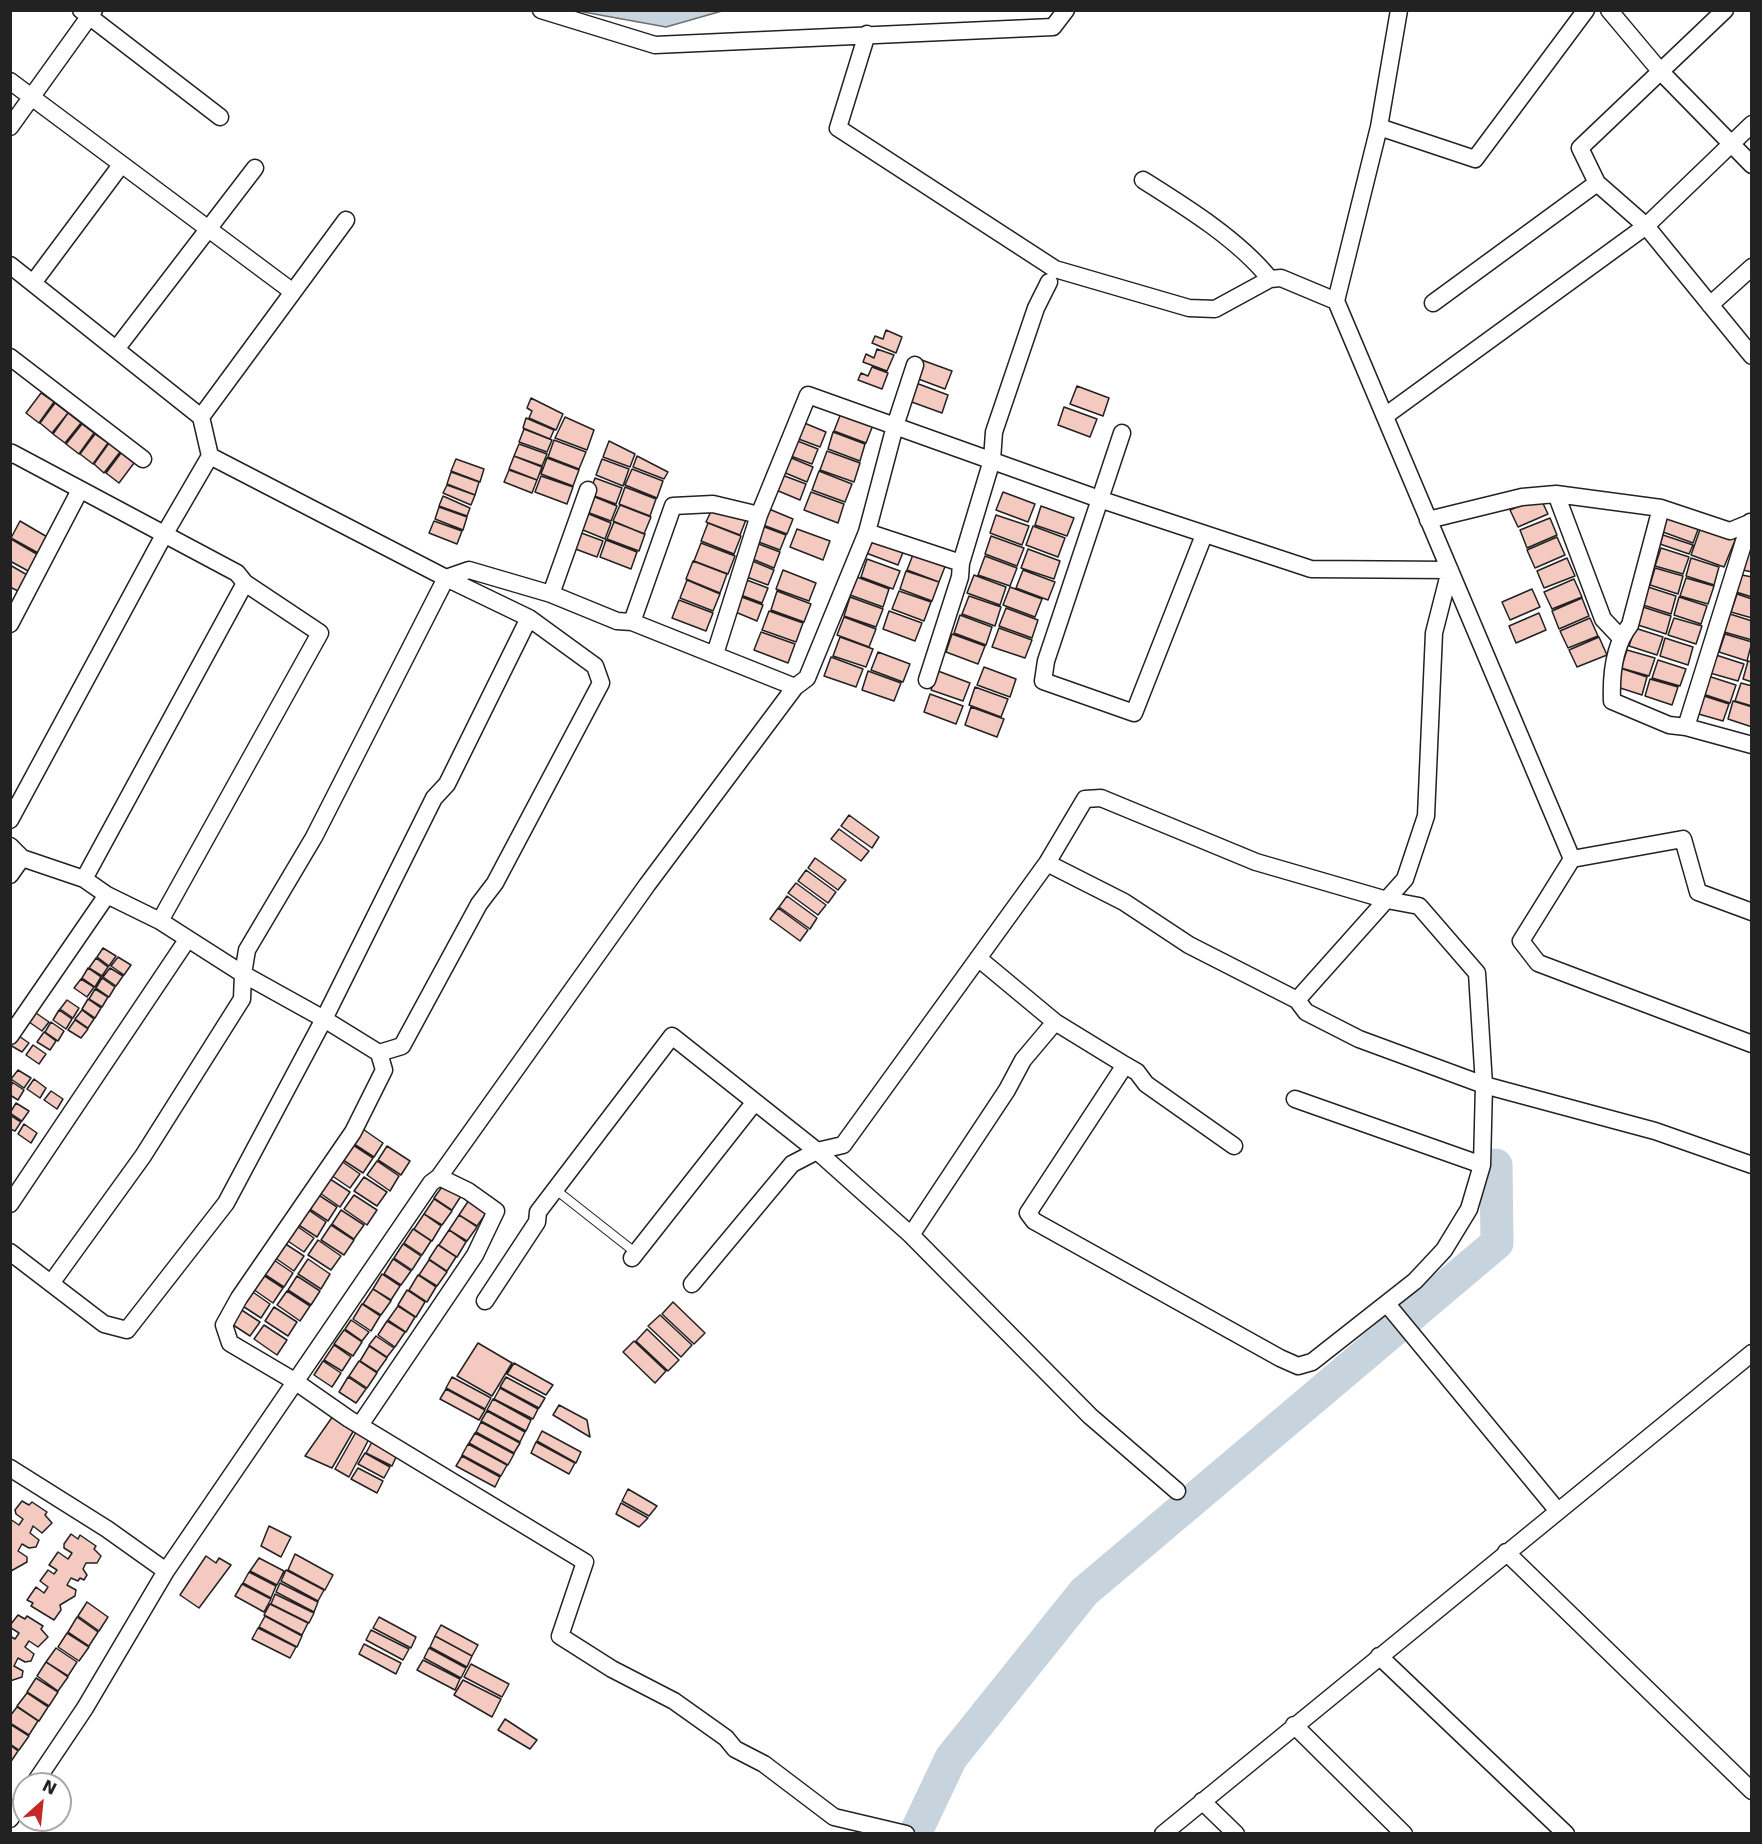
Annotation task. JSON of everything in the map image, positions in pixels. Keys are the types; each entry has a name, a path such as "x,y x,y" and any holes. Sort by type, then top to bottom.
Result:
{"street":[{"path":"541,10 655,45 1053,27 1066,10"},
{"path":"1399,10 1379,127 1336,301 1572,859"},
{"path":"1379,127 1475,159 1586,10"},
{"path":"1609,10 1661,72 1752,165"},
{"path":"1725,10 1580,148 1597,183 1646,226 1752,356"},
{"path":"10,126 32,99 88,13 220,117"},
{"path":"867,34 838,128 1054,269 1189,308 1215,309 1270,279 1281,278 1336,301"},
{"path":"10,81 293,292"},
{"path":"1385,416 1646,226 1752,124"},
{"path":"33,283 121,165"},
{"path":"117,348 255,168"},
{"path":"1143,180 1184,206 1258,264 1270,279"},
{"path":"1433,303 1597,183"},
{"path":"201,417 346,220"},
{"path":"10,266 117,348 201,417 210,456 164,535 10,820"},
{"path":"1710,305 1752,267"},
{"path":"927,680 960,576 961,563 992,460 994,432 1036,308 1049,282"},
{"path":"11,360 144,459"},
{"path":"42,1772 85,1708 166,1571 431,1184 439,1177 647,885 795,687 807,678 867,532 895,426 915,365"},
{"path":"715,654 759,515 808,395 1102,500 1311,569 1450,570"},
{"path":"1122,433 1102,500 1046,661 1043,681 1134,713 1204,535"},
{"path":"10,455 12,453 237,573 245,583 320,633 160,921"},
{"path":"210,456 446,579 529,618 595,666 601,683 495,883 479,904 402,1046 379,1053"},
{"path":"10,624 80,490"},
{"path":"550,594 588,490"},
{"path":"1428,520 1522,497 1556,494 1661,508 1730,531 1751,522"},
{"path":"1556,494 1603,620 1620,637"},
{"path":"632,622 673,506 713,504 759,515"},
{"path":"1661,508 1630,625 1620,637 1611,682 1612,701 1669,725 1686,727 1752,745"},
{"path":"1686,727 1751,522"},
{"path":"867,532 961,563"},
{"path":"52,1282 143,1156 242,999 247,950 314,837 446,579 469,570 550,594 617,621 632,622 795,687"},
{"path":"1297,1000 1405,879 1426,816 1434,633 1450,570"},
{"path":"84,879 245,583"},
{"path":"10,1252 104,1324 127,1330 226,1203 324,1018 434,798 447,784 529,618"},
{"path":"692,1284 792,1164 817,1151 843,1145 1047,863 1085,799 1101,798 1256,862 1388,900 1419,906 1477,973 1484,1085 1482,1165 1469,1209 1444,1250 1415,1281 1312,1362 1298,1366 1034,1221 1028,1213 1125,1065"},
{"path":"1752,912 1698,892 1683,839 1572,859 1521,941 1538,963 1752,1044"},
{"path":"10,874 16,852 84,879 107,895 160,921 243,974 324,1018 379,1053 384,1070 353,1132 239,1298 224,1325 230,1343 585,1562 560,1635 612,1669 674,1701 726,1738 735,1749 764,1764 834,1816 906,1833"},
{"path":"1047,863 1124,902 1189,945 1297,1000 1306,1012 1359,1038 1484,1085 1655,1131 1752,1165"},
{"path":"10,1036 107,895"},
{"path":"10,1204 187,940"},
{"path":"978,958 1055,1022 1137,1072 1146,1084 1234,1146"},
{"path":"911,1235 1008,1090 1023,1060 1055,1022"},
{"path":"484,1301 537,1222 538,1212 672,1036 746,1092 754,1103 817,1151 911,1235 1090,1416 1177,1491"},
{"path":"1295,1099 1482,1165"},
{"path":"634,1256 754,1103"},
{"path":"360,1425 475,1255 496,1211 468,1191 439,1177"},
{"path":"1387,1304 1557,1509"},
{"path":"1163,1833 1557,1509 1752,1353"},
{"path":"10,1468 107,1529 166,1571"},
{"path":"1506,1552 1752,1791"},
{"path":"1379,1656 1566,1833"},
{"path":"1294,1725 1404,1833"},
{"path":"1202,1801 1236,1833"}],"lane":[{"path":"556,1190 634,1256"}],"shaded area":[{"path":"722,10 666,27 578,11"}],"building":[{"path":"886,330 902,337 896,353 872,343 875,336 883,339"},
{"path":"877,349 894,355 887,371 863,362 866,354 874,358"},
{"path":"919,359 952,371 945,389 913,377"},
{"path":"872,367 888,373 882,389 858,380 861,373 868,376"},
{"path":"916,383 948,395 942,413 909,401"},
{"path":"1077,386 1109,398 1103,416 1070,404"},
{"path":"41,393 54,402 39,423 26,413"},
{"path":"531,398 563,414 556,430 529,418 532,411 527,408"},
{"path":"55,403 68,413 52,433 40,423"},
{"path":"1064,407 1097,419 1090,437 1058,425"},
{"path":"68,413 81,423 65,443 53,434"},
{"path":"841,413 873,425 866,443 834,431"},
{"path":"565,417 594,430 587,450 555,438"},
{"path":"526,418 554,430 550,439 523,428"},
{"path":"802,422 826,432 820,447 796,438"},
{"path":"82,424 94,433 79,454 66,444"},
{"path":"524,429 552,440 547,452 519,442"},
{"path":"833,432 865,444 860,461 828,449"},
{"path":"95,434 108,443 93,464 80,454"},
{"path":"554,440 586,452 579,469 548,457"},
{"path":"795,440 818,449 812,464 788,455"},
{"path":"609,441 635,454 630,467 603,457"},
{"path":"109,443 120,452 104,473 94,464"},
{"path":"519,444 547,454 542,466 514,456"},
{"path":"827,451 860,463 854,482 820,470"},
{"path":"121,453 134,463 119,483 106,473"},
{"path":"514,456 542,467 537,480 509,469"},
{"path":"637,456 668,472 664,479 633,467"},
{"path":"789,457 813,467 807,482 783,472"},
{"path":"547,458 579,470 573,486 541,474"},
{"path":"456,459 484,469 480,482 451,471"},
{"path":"602,459 629,469 623,486 596,475"},
{"path":"632,469 663,481 657,498 625,485"},
{"path":"509,470 537,480 532,493 504,482"},
{"path":"819,471 852,484 845,502 812,490"},
{"path":"451,472 479,482 475,495 447,484"},
{"path":"782,475 806,484 800,500 776,490"},
{"path":"541,476 573,487 567,504 535,492"},
{"path":"595,478 622,488 616,504 589,494"},
{"path":"447,485 475,495 471,505 443,493"},
{"path":"625,487 656,499 650,516 619,504"},
{"path":"811,492 844,504 838,523 804,510"},
{"path":"1003,492 1035,504 1028,522 996,510"},
{"path":"590,495 617,506 611,521 584,511"},
{"path":"443,496 470,508 467,516 439,506"},
{"path":"1540,497 1548,514 1518,527 1510,510"},
{"path":"620,505 651,517 644,534 613,521"},
{"path":"1041,506 1074,518 1067,536 1035,525"},
{"path":"439,507 467,517 463,530 435,519"},
{"path":"713,507 747,517 740,535 706,522"},
{"path":"769,509 793,519 787,534 763,525"},
{"path":"584,512 611,523 605,539 578,528"},
{"path":"996,515 1029,526 1022,545 990,533"},
{"path":"1666,517 1700,524 1693,543 1663,532"},
{"path":"1550,518 1557,535 1527,548 1520,530"},
{"path":"20,521 49,538 40,554 11,538"},
{"path":"434,521 462,531 457,544 429,533"},
{"path":"614,522 645,534 639,551 607,539"},
{"path":"708,523 741,536 734,554 701,541"},
{"path":"1702,524 1736,538 1724,567 1691,555"},
{"path":"762,526 786,535 780,550 756,541"},
{"path":"1033,526 1065,538 1058,557 1026,545"},
{"path":"797,529 830,541 823,560 790,547"},
{"path":"576,531 603,541 597,557 570,547"},
{"path":"872,535 905,547 898,565 866,553"},
{"path":"1663,535 1693,545 1689,554 1660,544"},
{"path":"991,536 1024,548 1017,566 985,554"},
{"path":"1557,537 1565,555 1535,568 1527,550"},
{"path":"11,539 40,556 30,572 10,561"},
{"path":"606,540 637,552 631,569 600,557"},
{"path":"701,543 735,556 728,574 694,561"},
{"path":"756,543 780,552 774,568 750,558"},
{"path":"1661,548 1689,557 1683,574 1655,566"},
{"path":"1028,549 1060,561 1054,579 1021,568"},
{"path":"914,552 946,564 939,582 907,570"},
{"path":"1749,552 1752,553 1752,572 1743,570"},
{"path":"985,556 1017,568 1010,586 978,575"},
{"path":"1567,558 1575,576 1544,588 1537,571"},
{"path":"1691,558 1719,567 1714,585 1686,576"},
{"path":"867,559 900,571 893,589 861,577"},
{"path":"750,560 774,570 768,585 744,576"},
{"path":"693,561 727,574 720,593 686,579"},
{"path":"10,565 29,576 20,592 10,587"},
{"path":"1655,568 1683,576 1678,594 1650,585"},
{"path":"783,570 816,583 809,601 776,589"},
{"path":"1023,570 1055,582 1048,600 1016,588"},
{"path":"906,571 939,582 932,601 900,589"},
{"path":"974,575 1006,587 1000,605 967,593"},
{"path":"1742,575 1752,577 1752,597 1736,592"},
{"path":"857,577 889,589 883,607 850,595"},
{"path":"1686,578 1714,586 1708,604 1680,596"},
{"path":"744,579 768,588 762,603 738,594"},
{"path":"1574,579 1582,597 1552,609 1544,592"},
{"path":"687,580 720,594 713,611 680,598"},
{"path":"1010,587 1042,599 1035,617 1003,605"},
{"path":"1648,587 1676,596 1671,614 1643,605"},
{"path":"1532,589 1540,607 1510,620 1502,602"},
{"path":"777,591 811,604 804,622 771,610"},
{"path":"899,591 931,602 924,621 892,609"},
{"path":"1737,594 1752,599 1752,618 1731,612"},
{"path":"739,596 763,605 757,621 733,611"},
{"path":"969,596 1001,607 995,626 962,614"},
{"path":"850,597 883,609 876,627 844,616"},
{"path":"1679,597 1707,606 1701,624 1674,615"},
{"path":"1582,598 1589,616 1559,629 1552,611"},
{"path":"679,600 713,613 706,631 672,618"},
{"path":"1643,607 1671,616 1666,634 1638,625"},
{"path":"1006,608 1038,620 1032,638 999,626"},
{"path":"769,611 803,623 796,642 762,630"},
{"path":"889,611 922,623 915,641 883,629"},
{"path":"1539,613 1546,630 1516,643 1509,626"},
{"path":"1730,614 1752,621 1752,640 1724,632"},
{"path":"960,615 992,627 986,645 954,633"},
{"path":"844,617 876,629 869,647 837,635"},
{"path":"1590,618 1598,636 1568,648 1560,631"},
{"path":"1674,618 1702,626 1696,644 1668,635"},
{"path":"999,628 1032,640 1025,658 992,647"},
{"path":"1635,628 1663,637 1657,655 1629,646"},
{"path":"761,632 795,644 788,663 754,650"},
{"path":"952,634 985,646 978,664 946,652"},
{"path":"1725,634 1752,642 1747,661 1719,652"},
{"path":"840,637 873,649 866,667 833,656"},
{"path":"1599,637 1607,655 1577,667 1569,650"},
{"path":"1665,638 1693,647 1688,665 1660,656"},
{"path":"1627,650 1655,658 1649,676 1621,668"},
{"path":"878,652 910,664 903,682 871,670"},
{"path":"1716,655 1744,664 1738,681 1710,673"},
{"path":"831,657 863,669 856,687 824,676"},
{"path":"1658,660 1686,669 1680,686 1652,678"},
{"path":"1748,661 1752,662 1752,682 1743,679"},
{"path":"984,667 1016,679 1010,697 977,685"},
{"path":"1620,668 1647,677 1642,695 1614,686"},
{"path":"868,671 901,683 894,701 862,690"},
{"path":"938,671 970,683 963,701 931,690"},
{"path":"1708,676 1736,685 1730,703 1703,694"},
{"path":"1650,679 1678,687 1672,705 1645,696"},
{"path":"1741,683 1752,686 1752,706 1735,701"},
{"path":"975,687 1008,699 1001,717 969,705"},
{"path":"930,694 963,706 956,724 924,712"},
{"path":"1701,695 1729,704 1723,721 1695,713"},
{"path":"1733,701 1752,707 1752,727 1728,719"},
{"path":"971,707 1004,719 997,737 965,725"},
{"path":"849,815 879,837 872,848 841,826"},
{"path":"839,829 869,851 861,861 831,839"},
{"path":"815,858 846,880 838,890 808,868"},
{"path":"806,870 836,892 828,903 798,881"},
{"path":"796,883 826,905 818,915 788,893"},
{"path":"787,896 817,918 810,929 779,907"},
{"path":"778,908 808,930 800,941 770,919"},
{"path":"103,948 116,956 109,966 97,957"},
{"path":"118,957 131,965 124,975 111,966"},
{"path":"96,958 108,967 102,976 89,968"},
{"path":"88,968 101,977 95,987 82,978"},
{"path":"110,968 123,976 116,986 103,977"},
{"path":"102,978 115,987 109,997 96,988"},
{"path":"81,979 94,987 87,997 74,988"},
{"path":"95,989 108,997 102,1007 89,999"},
{"path":"88,999 101,1008 95,1018 82,1009"},
{"path":"67,1000 79,1008 73,1018 60,1009"},
{"path":"59,1010 72,1019 66,1029 53,1020"},
{"path":"82,1010 94,1019 88,1028 75,1019"},
{"path":"36,1013 49,1022 42,1031 29,1022"},
{"path":"75,1020 88,1029 81,1038 68,1030"},
{"path":"51,1022 64,1031 58,1041 45,1032"},
{"path":"44,1032 56,1041 50,1050 37,1042"},
{"path":"16,1034 29,1043 22,1052 10,1045"},
{"path":"33,1045 46,1054 39,1064 26,1055"},
{"path":"18,1070 31,1078 24,1088 11,1079"},
{"path":"34,1079 46,1088 40,1098 27,1089"},
{"path":"12,1082 24,1090 18,1100 10,1095"},
{"path":"51,1091 63,1099 57,1109 44,1100"},
{"path":"16,1103 29,1111 22,1121 10,1113"},
{"path":"10,1115 21,1122 15,1131 10,1129"},
{"path":"24,1124 37,1133 31,1143 18,1134"},
{"path":"360,1127 383,1143 374,1157 351,1142"},
{"path":"350,1143 373,1158 363,1173 340,1158"},
{"path":"387,1146 410,1161 401,1175 378,1160"},
{"path":"337,1158 360,1174 350,1188 328,1173"},
{"path":"377,1161 399,1176 390,1191 367,1175"},
{"path":"327,1177 350,1192 340,1207 317,1191"},
{"path":"364,1177 387,1192 377,1206 354,1191"},
{"path":"444,1184 461,1196 452,1210 434,1198"},
{"path":"314,1192 337,1207 328,1221 305,1206"},
{"path":"354,1195 377,1210 367,1225 344,1209"},
{"path":"434,1199 452,1211 442,1225 424,1214"},
{"path":"469,1200 487,1212 477,1226 459,1215"},
{"path":"304,1207 326,1222 317,1237 294,1222"},
{"path":"341,1210 364,1225 354,1239 332,1224"},
{"path":"424,1214 441,1226 432,1241 414,1229"},
{"path":"459,1215 477,1227 467,1241 449,1230"},
{"path":"291,1222 314,1238 304,1252 282,1237"},
{"path":"331,1225 354,1240 344,1255 321,1240"},
{"path":"413,1229 431,1241 422,1255 404,1243"},
{"path":"449,1230 466,1242 457,1257 439,1245"},
{"path":"318,1240 341,1256 331,1270 308,1255"},
{"path":"281,1241 304,1256 294,1271 271,1255"},
{"path":"403,1244 421,1256 412,1270 394,1258"},
{"path":"438,1245 456,1257 447,1271 429,1259"},
{"path":"271,1258 293,1273 284,1287 261,1272"},
{"path":"308,1259 330,1274 321,1289 298,1274"},
{"path":"393,1259 411,1271 401,1285 384,1274"},
{"path":"429,1260 447,1272 437,1286 419,1275"},
{"path":"260,1273 283,1288 273,1303 250,1287"},
{"path":"382,1274 400,1286 391,1300 373,1289"},
{"path":"418,1275 436,1287 427,1302 409,1290"},
{"path":"297,1276 320,1291 311,1305 288,1290"},
{"path":"247,1288 270,1304 261,1318 238,1303"},
{"path":"373,1289 391,1301 381,1315 363,1304"},
{"path":"407,1290 425,1302 416,1317 398,1305"},
{"path":"287,1291 310,1306 300,1321 277,1305"},
{"path":"673,1302 705,1333 694,1344 662,1314"},
{"path":"362,1304 380,1316 371,1331 353,1319"},
{"path":"398,1306 415,1317 406,1332 388,1320"},
{"path":"237,1307 260,1322 250,1336 227,1321"},
{"path":"274,1307 297,1322 288,1336 265,1321"},
{"path":"660,1315 692,1345 681,1357 648,1326"},
{"path":"351,1320 369,1332 362,1341 345,1329"},
{"path":"387,1321 405,1332 395,1347 378,1335"},
{"path":"264,1325 287,1340 277,1355 254,1339"},
{"path":"647,1329 679,1360 668,1371 636,1341"},
{"path":"344,1330 362,1342 353,1356 334,1344"},
{"path":"376,1336 394,1348 387,1357 369,1345"},
{"path":"634,1341 666,1371 655,1383 623,1352"},
{"path":"478,1343 512,1363 492,1396 457,1376"},
{"path":"334,1345 351,1357 342,1371 324,1360"},
{"path":"369,1346 387,1358 377,1372 360,1361"},
{"path":"323,1361 341,1373 332,1387 314,1375"},
{"path":"359,1361 377,1373 367,1388 349,1376"},
{"path":"514,1363 553,1385 546,1395 507,1374"},
{"path":"348,1377 366,1389 356,1403 339,1392"},
{"path":"452,1377 491,1398 485,1409 446,1388"},
{"path":"506,1377 545,1398 539,1408 500,1387"},
{"path":"500,1388 538,1409 533,1419 494,1399"},
{"path":"446,1389 485,1410 479,1420 440,1399"},
{"path":"493,1399 531,1420 526,1431 487,1410"},
{"path":"559,1405 587,1420 590,1437 553,1415"},
{"path":"487,1411 525,1432 520,1442 481,1421"},
{"path":"333,1416 354,1430 332,1468 305,1456"},
{"path":"481,1422 520,1443 514,1453 476,1432"},
{"path":"542,1431 581,1452 576,1463 537,1441"},
{"path":"356,1432 369,1439 349,1477 335,1469"},
{"path":"475,1433 514,1454 508,1465 469,1443"},
{"path":"372,1442 397,1455 392,1466 366,1453"},
{"path":"536,1442 575,1463 569,1474 531,1453"},
{"path":"468,1444 507,1465 501,1476 462,1455"},
{"path":"365,1453 390,1467 384,1478 358,1464"},
{"path":"462,1456 500,1477 495,1487 456,1466"},
{"path":"358,1468 383,1481 377,1493 351,1479"},
{"path":"628,1489 657,1506 649,1516 622,1501"},
{"path":"22,1501 29,1505 32,1502 47,1512 45,1515 52,1523 42,1533 33,1526 30,1533 39,1540 36,1547 29,1548 22,1544 18,1551 27,1557 27,1562 11,1571 10,1579 10,1519 19,1525 23,1519 16,1514 15,1510"},
{"path":"621,1503 648,1518 639,1527 616,1514"},
{"path":"269,1526 291,1537 281,1557 261,1546"},
{"path":"71,1534 78,1539 80,1535 96,1546 94,1549 101,1556 97,1563 86,1563 83,1569 87,1575 84,1580 80,1578 78,1581 71,1578 67,1585 76,1590 75,1596 60,1605 61,1610 54,1620 31,1606 33,1603 27,1600 36,1587 44,1593 48,1587 40,1581 48,1570 54,1574 57,1570 49,1565 58,1552 68,1559 72,1553 64,1548"},
{"path":"295,1554 333,1575 325,1590 288,1570"},
{"path":"206,1556 216,1563 219,1558 231,1565 199,1608 180,1595"},
{"path":"259,1558 284,1571 277,1585 250,1571"},
{"path":"286,1570 324,1590 318,1601 281,1581"},
{"path":"249,1572 276,1586 271,1598 243,1583"},
{"path":"280,1583 318,1602 314,1612 276,1592"},
{"path":"242,1584 271,1599 264,1612 235,1596"},
{"path":"275,1594 314,1613 309,1623 271,1604"},
{"path":"87,1602 108,1617 99,1631 78,1616"},
{"path":"270,1604 308,1623 302,1635 264,1615"},
{"path":"18,1615 25,1619 27,1616 43,1626 41,1629 48,1637 38,1647 29,1641 25,1647 34,1654 31,1661 25,1662 18,1658 14,1666 23,1671 22,1677 10,1681 10,1636 15,1639 19,1633 11,1628 11,1624"},
{"path":"265,1616 302,1636 297,1647 259,1627"},
{"path":"77,1617 98,1632 89,1646 68,1632"},
{"path":"379,1617 416,1637 411,1648 373,1628"},
{"path":"441,1625 478,1645 472,1656 435,1636"},
{"path":"258,1628 296,1647 290,1658 252,1639"},
{"path":"371,1630 409,1649 403,1660 366,1640"},
{"path":"67,1633 89,1647 79,1661 58,1647"},
{"path":"435,1636 472,1656 467,1667 430,1647"},
{"path":"364,1644 401,1663 396,1674 359,1654"},
{"path":"56,1648 77,1662 68,1676 46,1662"},
{"path":"429,1648 466,1668 461,1678 424,1658"},
{"path":"423,1660 460,1679 455,1690 417,1670"},
{"path":"46,1662 68,1677 58,1691 37,1676"},
{"path":"471,1664 509,1684 502,1697 464,1677"},
{"path":"36,1678 58,1692 49,1706 27,1692"},
{"path":"463,1680 501,1699 492,1717 454,1695"},
{"path":"27,1693 48,1707 39,1721 17,1706"},
{"path":"17,1707 38,1721 29,1735 10,1723 10,1716"},
{"path":"505,1719 537,1740 530,1749 498,1730"},
{"path":"10,1724 29,1736 19,1750 10,1744"},
{"path":"10,1745 18,1751 10,1763"}],"waterway":[{"path":"915,1834 951,1758 1084,1592 1497,1243 1496,1165"}]}
